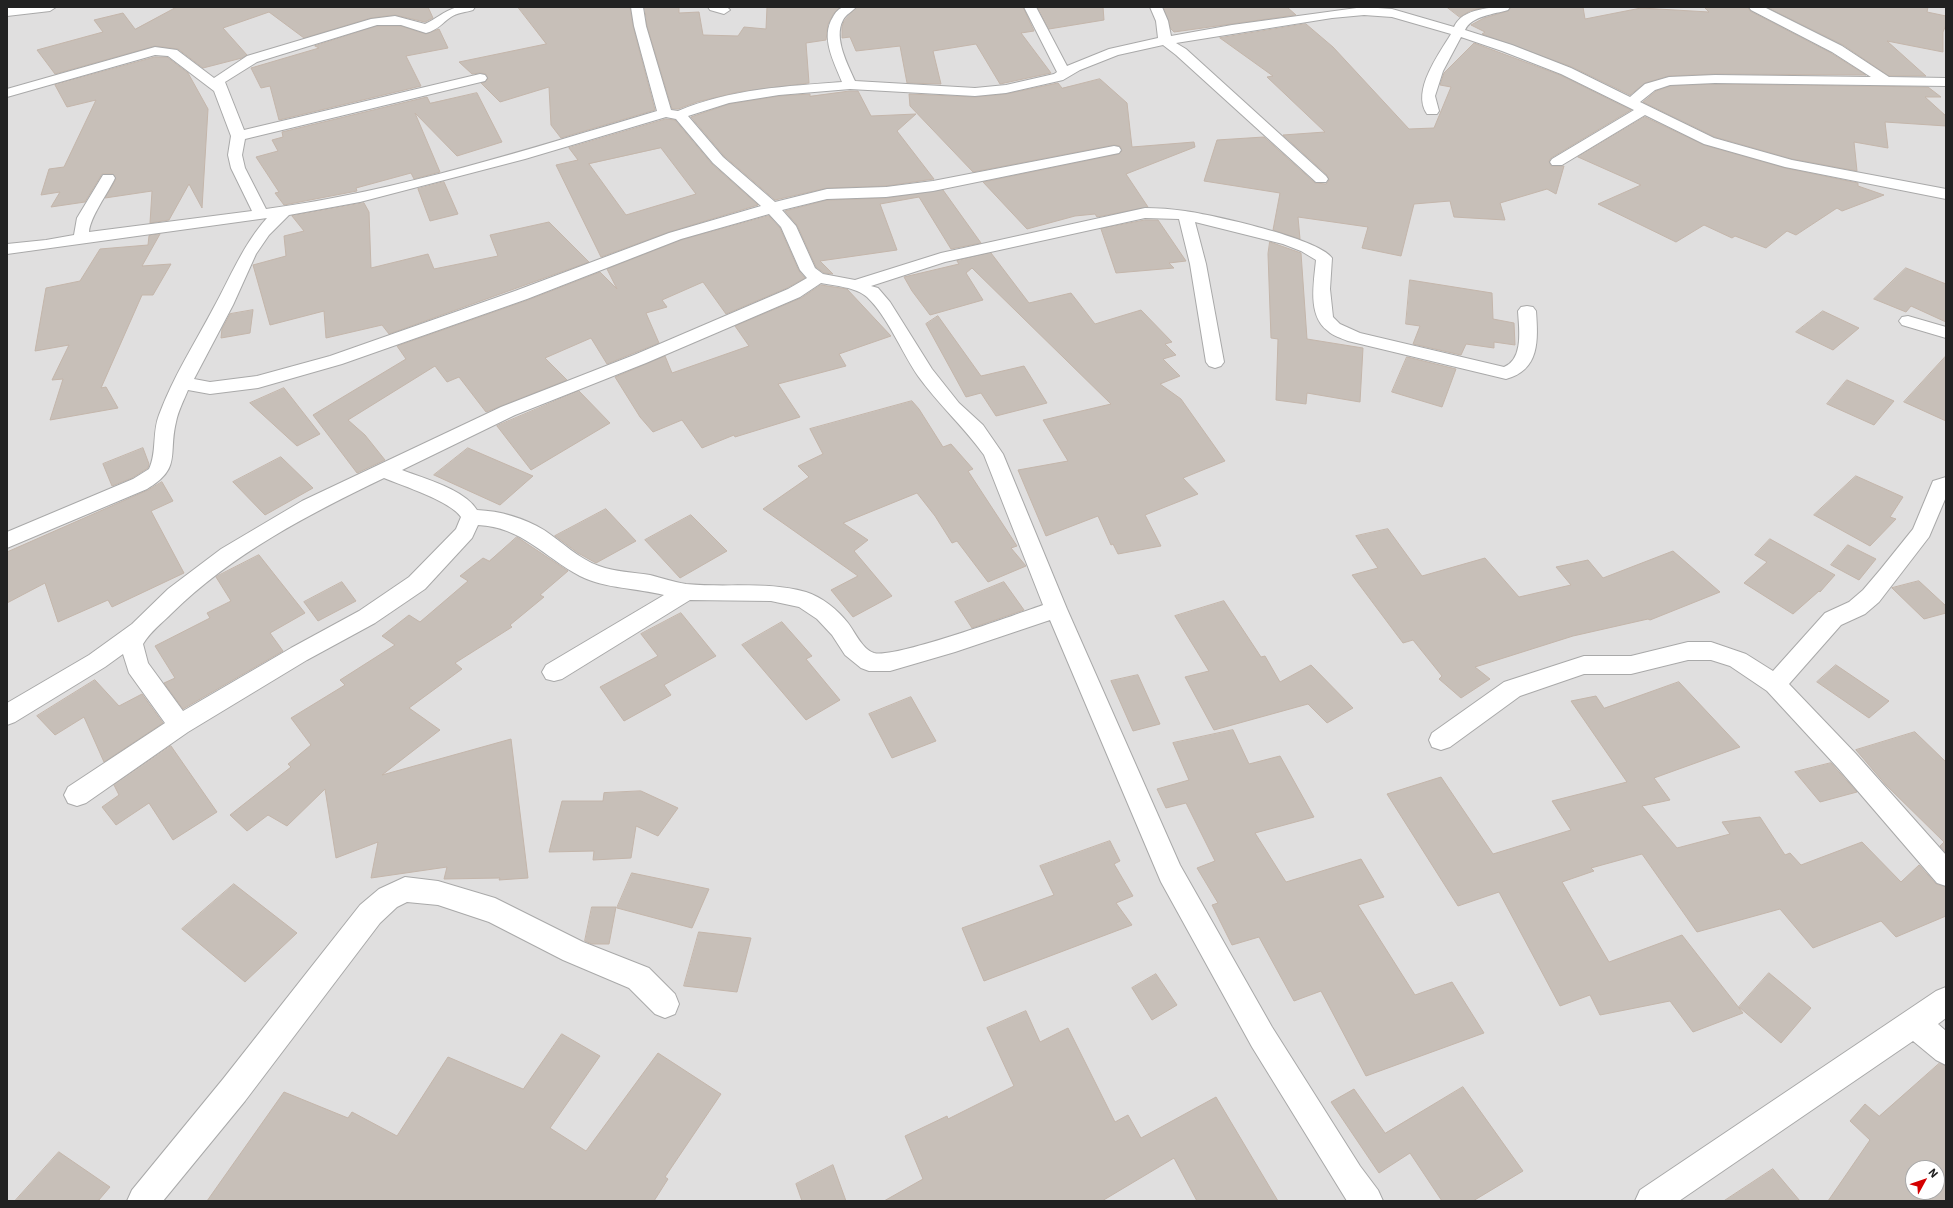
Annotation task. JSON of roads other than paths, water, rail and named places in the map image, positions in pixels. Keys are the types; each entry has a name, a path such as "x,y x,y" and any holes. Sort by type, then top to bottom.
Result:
{"street":[{"path":"7,12 50,7"},
{"path":"261,214 238,168 235,155 238,136 220,89 218,81 222,77 252,58 382,20 404,21 426,29 441,21 447,14 469,7"},
{"path":"637,7 640,26 665,113"},
{"path":"850,7 841,14 833,29 834,42 850,85"},
{"path":"1030,7 1064,73"},
{"path":"1156,7 1162,21 1165,41 1181,52 1321,179"},
{"path":"1432,111 1428,96 1436,71 1462,22 1471,16 1504,7"},
{"path":"1755,7 1837,49 1884,80"},
{"path":"7,250 46,245 82,238 284,211 355,199 520,156 665,113 680,115 727,99 779,91 850,85 975,92 1006,89 1029,85 1058,77 1064,73 1114,52 1165,41 1263,24 1364,11 1392,13 1458,32 1506,48 1559,68 1709,141 1752,154 1872,181 1946,194"},
{"path":"1256,13 1263,24"},
{"path":"7,93 155,51 172,53 220,89"},
{"path":"238,136 480,78"},
{"path":"1557,162 1639,106 1650,87 1669,81 1715,79 1946,79"},
{"path":"680,115 718,160 771,207 788,226 808,270 818,278 856,285 872,292 884,306 925,372 952,407 976,430 993,454 1056,609 1170,873 1262,1037 1349,1178 1367,1201"},
{"path":"182,383 210,388 258,382 336,360 521,295 675,236 771,207 827,194 886,192 933,186 1114,150"},
{"path":"82,238 80,228 84,217 97,201 108,178"},
{"path":"7,540 140,484 157,474 161,465 167,418 182,383 225,303 254,243 268,224 284,211"},
{"path":"856,285 941,258 1145,213 1162,212 1186,216 1296,243 1313,250 1324,258 1322,289 1324,318 1334,328 1354,337 1506,373 1517,368 1523,359 1529,337 1527,311"},
{"path":"1186,216 1198,264 1208,332 1215,362"},
{"path":"7,715 97,661 140,630 176,595 228,555 309,506 508,411 640,359 794,292 818,278"},
{"path":"1908,321 1946,333"},
{"path":"383,470 440,493 464,506 471,517"},
{"path":"1775,684 1833,619 1857,608 1871,596 1922,532 1940,486 1946,484"},
{"path":"471,517 494,518 511,523 536,536 589,571 611,578 649,583 686,592 771,593 805,600 825,613 840,629 853,650 869,662 890,662 955,643 1056,609"},
{"path":"76,795 180,725 299,654 367,617 417,583 465,533 471,517"},
{"path":"554,672 686,592"},
{"path":"140,630 132,644 137,666 180,725"},
{"path":"1441,740 1512,690 1584,664 1631,665 1688,651 1711,651 1738,660 1775,684 1847,760 1946,874"},
{"path":"143,1201 234,1090 370,914 388,898 405,890 438,893 495,911 573,951 639,978 665,1004"},
{"path":"1651,1201 1946,1002"},
{"path":"1915,1023 1946,1050"}]}
